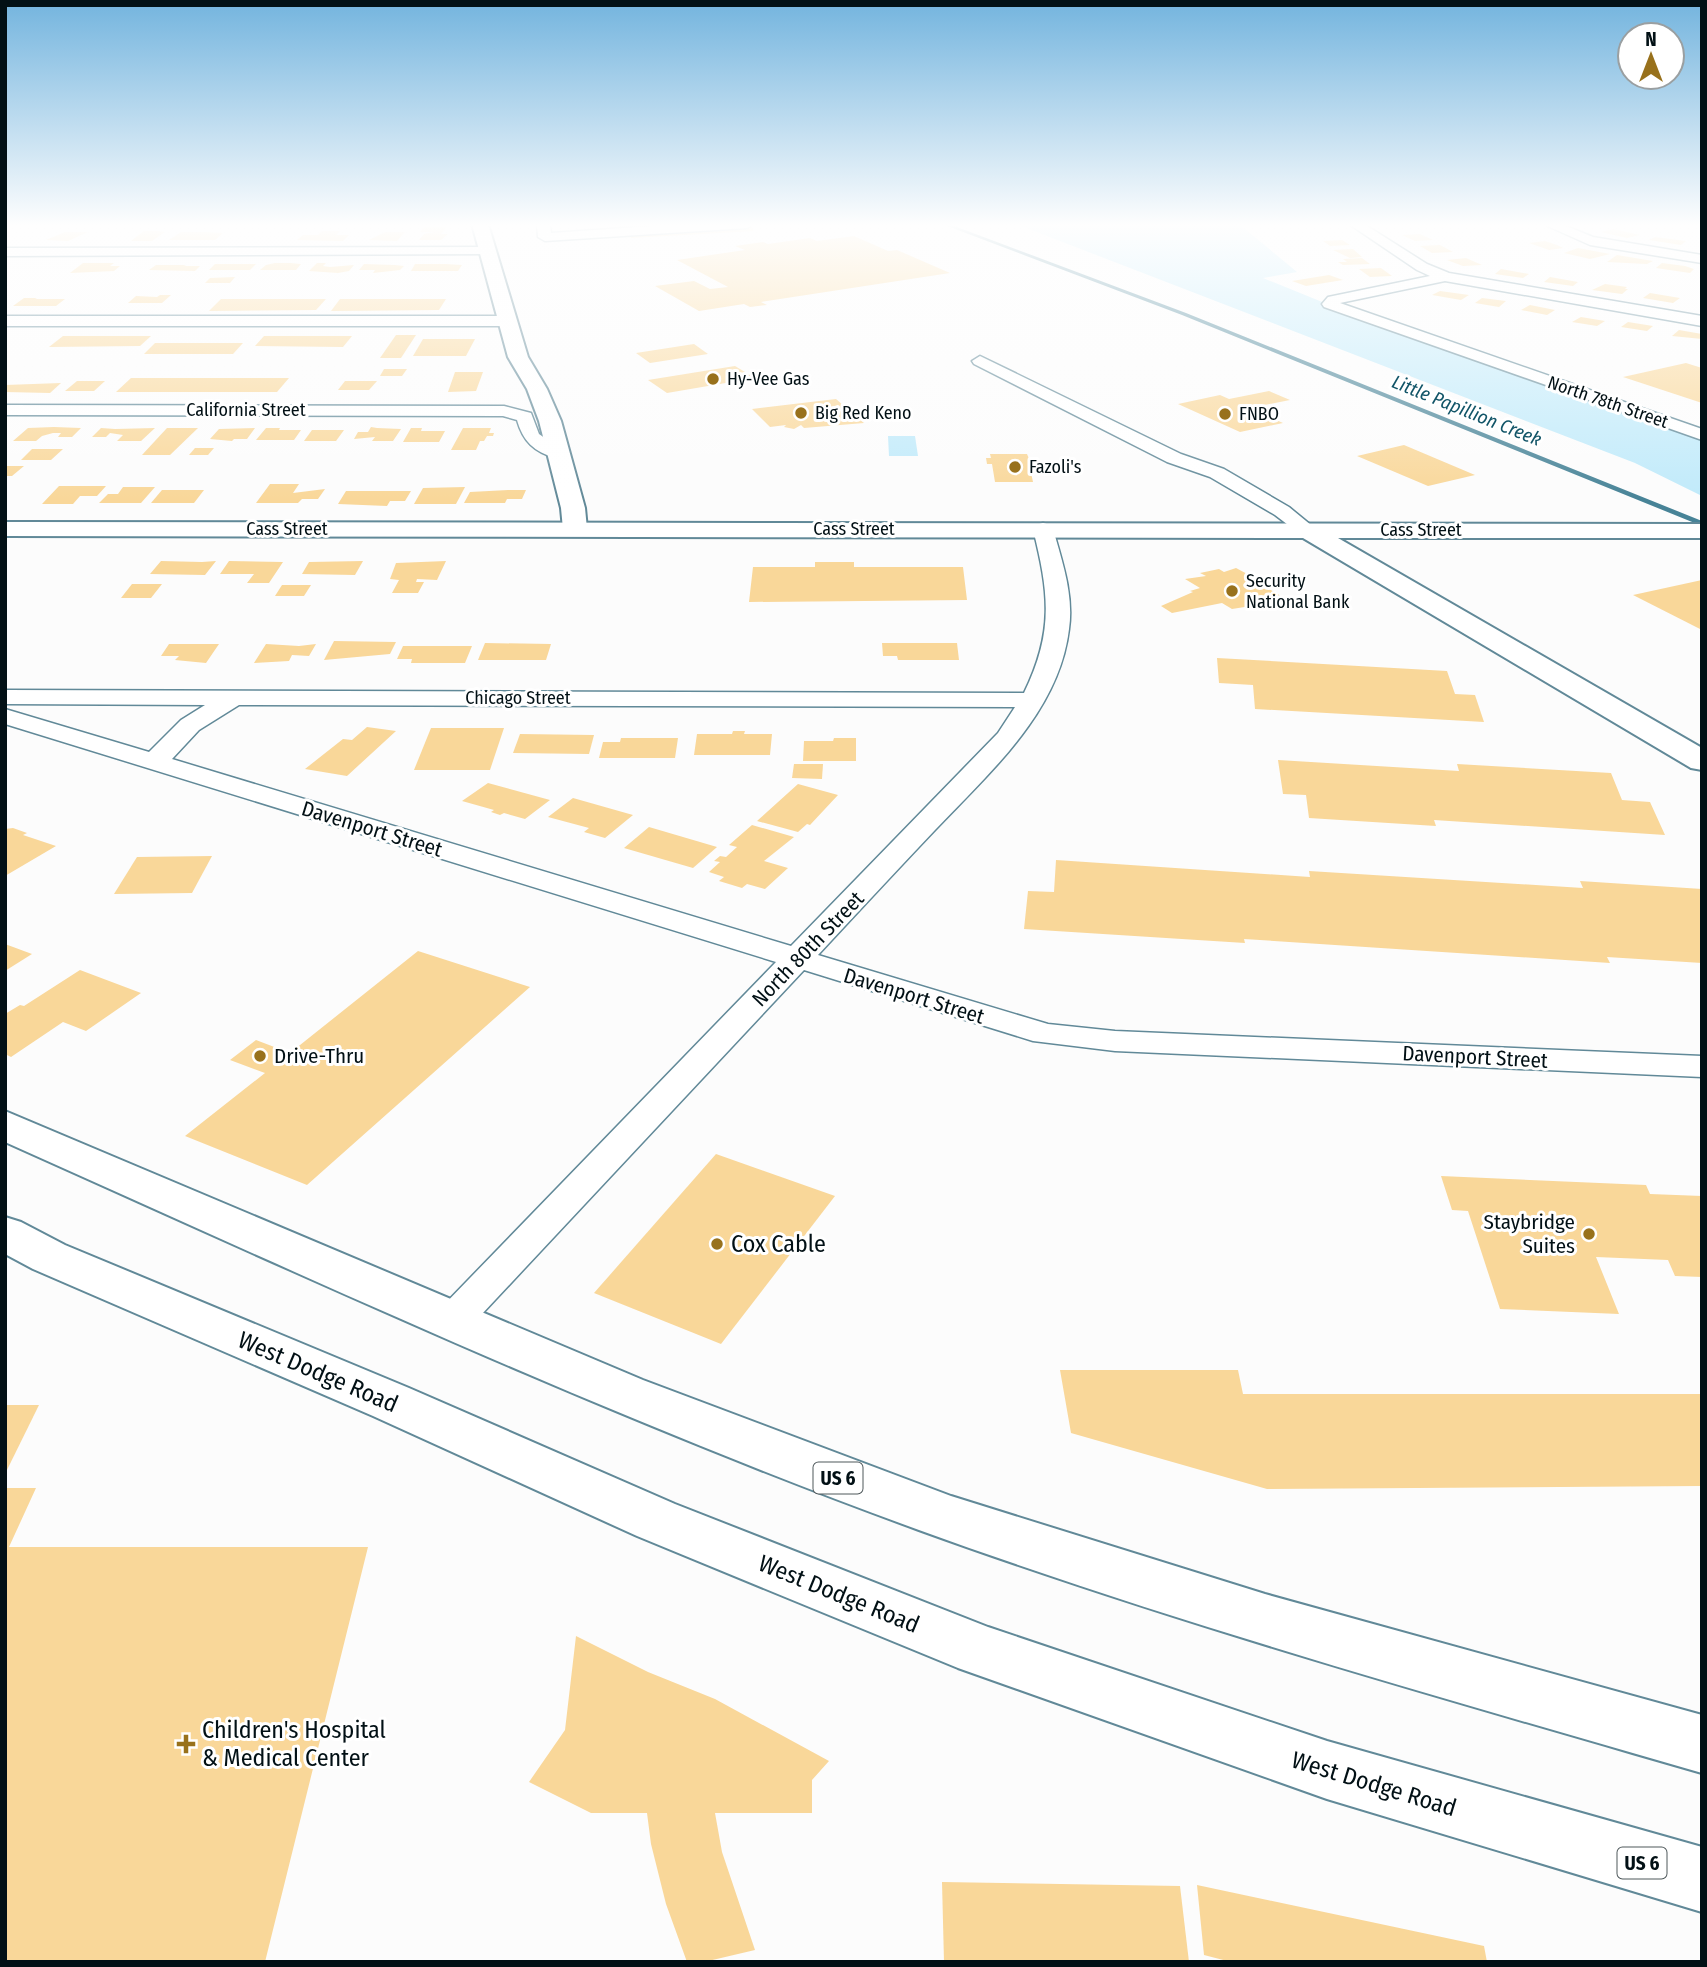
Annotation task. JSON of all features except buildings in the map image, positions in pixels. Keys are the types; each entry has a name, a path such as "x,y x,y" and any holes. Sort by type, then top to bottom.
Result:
{"main road":[{"path":"506,316 521,366 540,396 550,421 556,452 573,508 575,529"},
{"name":"Cass Street","path":"5,529 1702,531"},
{"path":"1307,530 1702,761"},
{"name":"US 6","path":"5,1125 453,1320 701,1425 836,1477 1153,1586 1347,1645 1702,1744"},
{"name":"West Dodge Road","path":"5,1233 49,1257 391,1402 656,1520 979,1650 1339,1774 1702,1880"}],"street":[{"name":"North 78th Street","path":"1363,316 1702,435"},
{"path":"1671,316 1702,321"},
{"path":"5,321 508,321"},
{"path":"981,361 1174,458 1186,472 1242,505 1307,530"},
{"name":"California Street","path":"486,410 526,404 540,396"},
{"name":"California Street","path":"5,410 486,410 516,413 525,417 531,437 556,452"},
{"name":"North 80th Street","path":"453,1320 995,753 1016,726 1031,700 1054,646 1059,617 1055,580 1044,529"},
{"name":"Chicago Street","path":"5,697 1031,700"},
{"path":"155,761 196,720 236,697"},
{"name":"Davenport Street","path":"5,716 1005,1024 1066,1037 1702,1068"}],"shaded area":[{"path":"1254,316 1359,316 1702,435 1702,496 1635,463"},
{"path":"888,436 915,436 918,456 889,456"}],"waterway":[{"name":"Little Papillion Creek","path":"1188,316 1702,524"}],"place":[{"name":"Hy-Vee Gas","path":"713,379"},
{"name":"Big Red Keno","path":"801,413"},
{"name":"FNBO","path":"1225,414"},
{"name":"Fazoli's","path":"1015,467"},
{"name":"Security National Bank","path":"1232,591"},
{"name":"Drive-Thru","path":"260,1056"},
{"name":"Staybridge Suites","path":"1589,1234"},
{"name":"Cox Cable","path":"717,1244"},
{"name":"Children's Hospital & Medical Center","path":"186,1744"}]}
